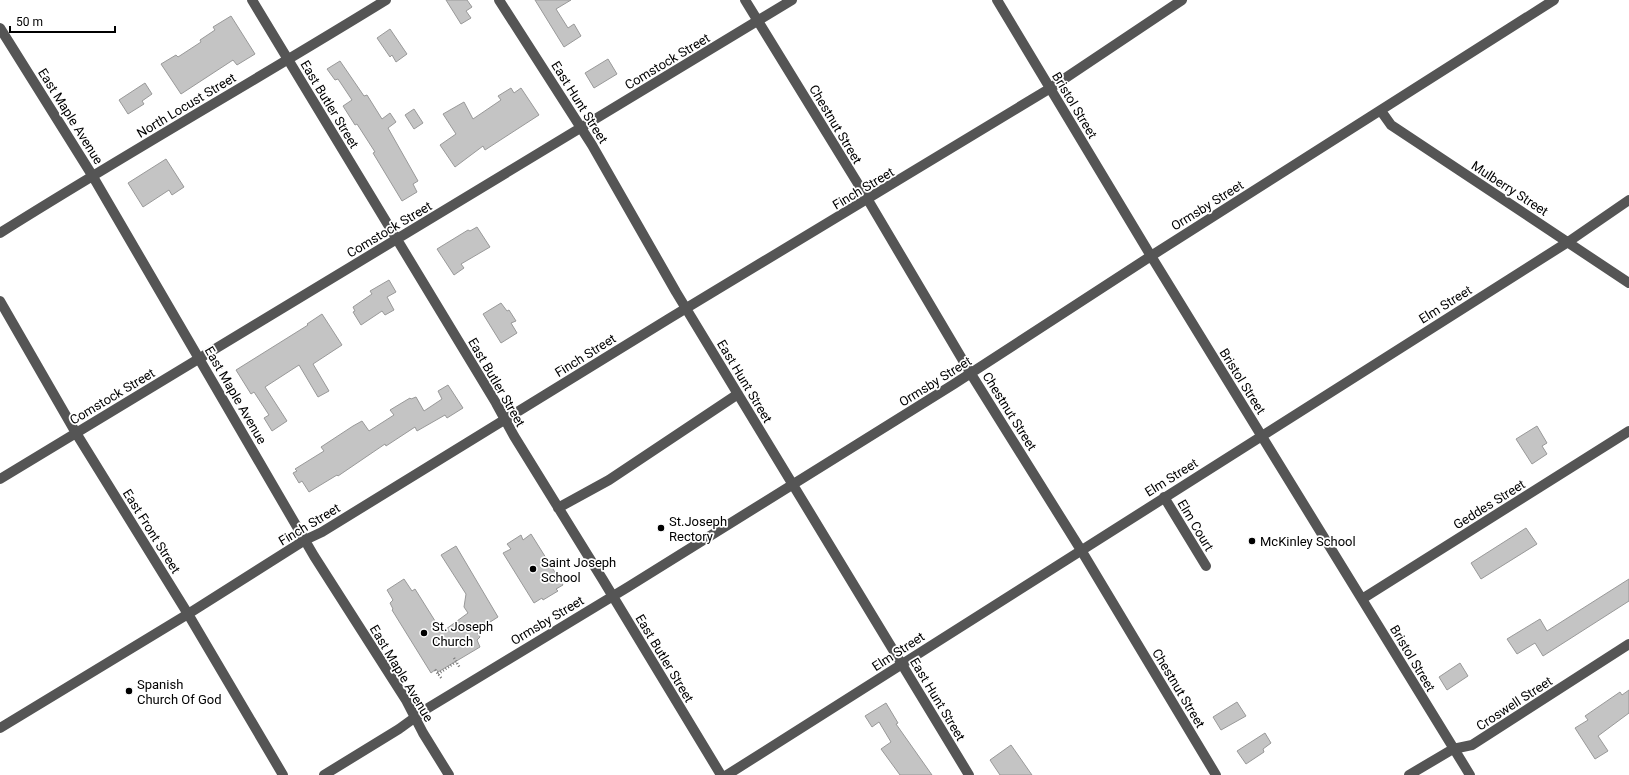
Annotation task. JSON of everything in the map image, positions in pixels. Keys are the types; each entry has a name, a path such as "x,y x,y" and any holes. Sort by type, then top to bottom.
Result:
{"street":[{"name":"East Butler Street","path":"252,0 514,436 721,775"},
{"name":"North Locust Street","path":"0,233 92,175 288,60 386,0"},
{"name":"East Hunt Street","path":"499,0 582,128 676,292 969,775"},
{"name":"Chestnut Street","path":"745,0 868,200 971,374 1081,550 1216,775"},
{"name":"Comstock Street","path":"0,479 792,0"},
{"name":"Bristol Street","path":"997,0 1151,256 1470,775"},
{"name":"Finch Street","path":"0,728 188,614 305,540 329,528 1050,89 1182,0"},
{"name":"Ormsby Street","path":"324,775 399,729 415,717 971,374 1151,256 1554,0"},
{"name":"East Maple Avenue","path":"0,28 92,175 314,556 406,700 450,775"},
{"name":"Mulberry Street","path":"1381,111 1391,125 1629,283"},
{"name":"Elm Street","path":"727,775 1568,242 1629,200"},
{"name":"East Front Street","path":"0,301 76,433 188,614 283,775"},
{"path":"558,508 609,480 738,394"},
{"name":"Geddes Street","path":"1362,599 1629,431"},
{"name":"Elm Court","path":"1164,497 1206,566"},
{"name":"Croswell Street","path":"1409,775 1453,749 1472,745 1629,645"}],"path":[{"path":"454,658 460,668"},
{"path":"438,674 456,662"},
{"path":"435,670 442,679"}],"building":[{"path":"446,0 467,0 472,7 466,11 471,18 461,24"},
{"path":"535,0 571,0 556,9 568,28 574,24 581,36 564,47"},
{"path":"231,16 255,54 237,65 233,60 181,94 161,64 176,55 178,57 201,42 200,40 215,30 213,27"},
{"path":"390,29 407,54 396,62 392,55 390,57 377,38"},
{"path":"608,59 617,74 594,88 585,73"},
{"path":"340,61 364,96 367,95 382,119 390,113 396,122 388,128 418,181 413,184 417,192 402,201 373,153 375,152 357,124 355,125 343,106 352,100 338,79 335,80 327,69"},
{"path":"145,83 152,94 142,101 144,104 128,114 119,100"},
{"path":"511,88 514,93 521,88 539,115 485,150 483,146 455,167 440,145 456,134 443,114 464,102 473,119 501,100 498,96"},
{"path":"414,109 423,123 414,129 405,115"},
{"path":"166,159 184,187 172,195 169,190 143,207 128,183"},
{"path":"477,227 490,247 461,264 464,268 454,275 437,249 468,230 470,231"},
{"path":"389,280 396,292 387,297 394,310 385,315 382,311 361,325 353,312 355,311 353,307 372,294 370,291"},
{"path":"501,303 507,311 509,310 516,321 511,323 517,333 501,343 483,314"},
{"path":"322,314 342,345 313,364 329,391 318,397 299,365 265,387 287,421 272,431 264,418 269,415 254,392 251,394 236,370 308,325 307,324"},
{"path":"448,385 463,408 447,418 445,415 417,431 415,427 386,446 385,444 338,476 337,475 309,492 302,481 299,483 293,473 297,471 295,469 324,451 321,447 362,421 369,431 394,415 390,410 410,398 416,397 424,411 442,399 438,391"},
{"path":"1537,426 1547,443 1542,446 1547,454 1532,464 1516,439"},
{"path":"1526,528 1537,544 1481,579 1471,563"},
{"name":"Saint Joseph School","path":"531,534 563,585 556,589 558,591 543,600 542,598 534,603 503,553 511,549 507,544 521,535 523,540"},
{"path":"456,546 498,617 476,631 480,637 477,640 480,647 438,672 436,669 431,673 392,610 393,609 390,603 393,600 387,590 404,579 412,591 415,589 442,632 468,613 464,607 466,594 441,555"},
{"path":"1629,579 1629,601 1543,656 1535,643 1517,654 1507,639 1540,619 1547,631"},
{"path":"1460,663 1468,676 1447,690 1439,677"},
{"path":"1629,690 1629,713 1598,736 1608,751 1595,759 1575,728 1588,720 1585,716 1620,692 1622,695"},
{"path":"1237,702 1246,716 1221,730 1213,717"},
{"path":"886,703 898,723 896,724 932,775 900,775 881,749 891,742 879,722 872,727 865,716"},
{"path":"1265,733 1271,743 1263,749 1264,752 1246,764 1237,751"},
{"path":"1011,745 1032,775 1000,775 990,760"}],"place":[{"name":"St.Joseph Rectory","path":"661,528"},
{"name":"McKinley School","path":"1252,541"},
{"name":"Saint Joseph School","path":"533,569"},
{"name":"St. Joseph Church","path":"424,633"},
{"name":"Spanish Church Of God","path":"129,691"}]}
